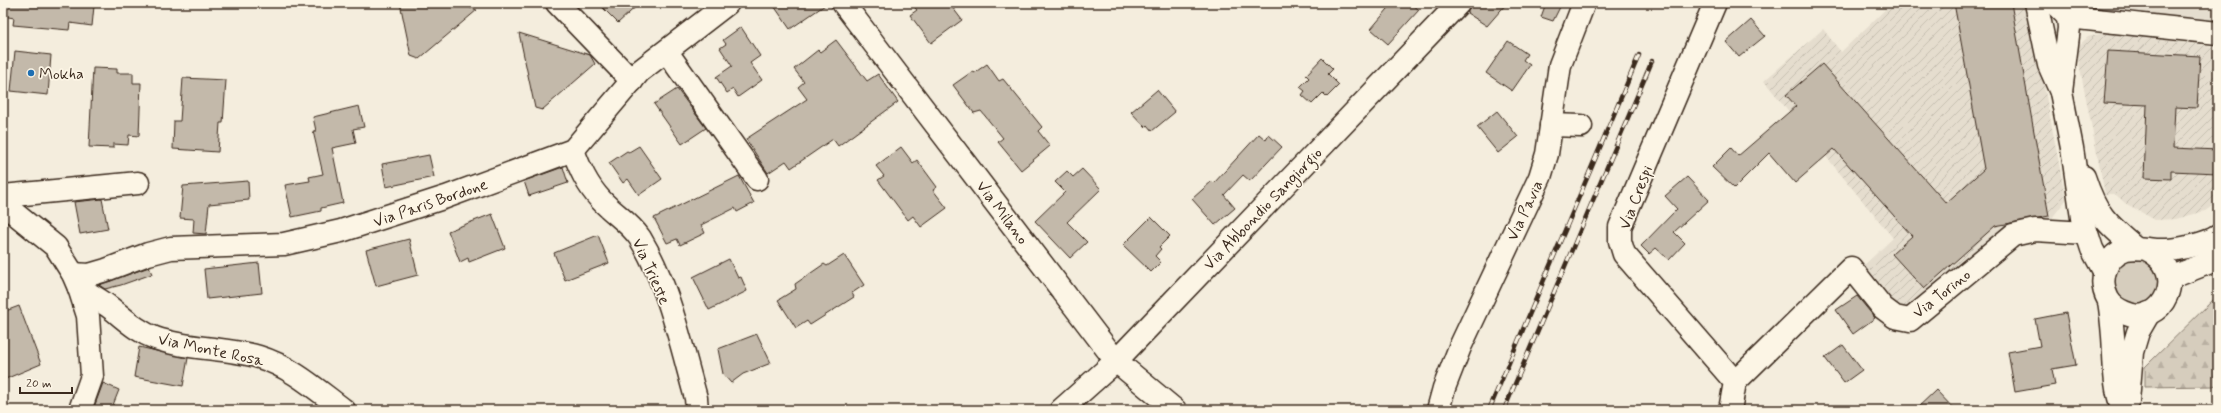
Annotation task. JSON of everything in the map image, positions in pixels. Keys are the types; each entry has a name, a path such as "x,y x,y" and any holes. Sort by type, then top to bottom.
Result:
{"street":[{"path":"557,3 632,81"},
{"name":"Via Paris Bordone","path":"76,281 148,254 171,248 284,244 341,231 394,215 573,150 640,71 667,52 728,3"},
{"name":"Via Milano","path":"843,3 1116,361 1175,410"},
{"name":"Via Abbondio Sangiorgio","path":"1061,410 1116,361 1459,3"},
{"name":"Via Pavia","path":"1438,410 1444,388 1460,347 1540,177 1547,154 1560,65 1584,3"},
{"name":"Via Crespi","path":"1715,3 1620,227 1620,241 1624,254 1735,382"},
{"path":"2036,3 2049,65 2061,92 2072,148 2078,204 2086,233 2104,271"},
{"path":"2061,92 2069,28 2063,8 2218,33"},
{"path":"667,52 757,179"},
{"path":"1551,125 1580,126"},
{"path":"2072,148 2092,200 2101,216 2141,248 2163,260 2170,278 2170,289 2166,299 2158,308 2149,313 2138,315 2127,314 2117,309 2109,302"},
{"name":"Via Trieste","path":"573,150 583,177 601,200 627,222 648,253 675,323 696,398 697,410"},
{"path":"3,196 138,183"},
{"path":"3,204 28,222 56,247 76,281 88,316 92,376 80,410"},
{"name":"Via Torino","path":"1735,382 1851,268 1883,308 1895,317 1910,320 2013,235 2035,230 2086,233"},
{"path":"2123,410 2118,396 2109,302 2104,292 2104,271 2109,262 2117,254 2126,250 2141,248 2167,250 2182,248 2218,236"},
{"path":"2170,278 2218,259"},
{"name":"Via Monte Rosa","path":"76,281 139,331 173,343 245,354 285,366 344,410"},
{"path":"2126,410 2132,352 2138,332 2149,313"},
{"path":"1730,410 1735,382"}],"shaded area":[{"path":"1892,3 2028,3 2066,200 2048,223 1912,312 1900,309 1865,265 1893,238 1764,81 1823,29 1841,52"},
{"path":"2078,3 2218,3 2218,25 2079,7"},
{"path":"2105,32 2218,47 2218,202 2205,211 2176,219 2155,220 2125,203 2115,194 2105,194 2076,48 2088,37"}],"green space":[{"path":"2135,254 2158,266 2161,291 2142,308 2117,301 2111,277 2111,272 2114,268"},
{"path":"2218,295 2218,384 2213,386 2145,387 2145,367"}],"building":[{"path":"3,3 64,3 94,6 92,26 70,23 69,30 13,25 14,18 3,16"},
{"path":"400,3 456,3 477,10 419,59 411,56"},
{"path":"598,3 640,3 618,23"},
{"path":"772,3 828,3 790,29"},
{"path":"911,3 949,3 962,20 931,43 910,15 917,10"},
{"path":"1393,3 1411,3 1419,10 1388,44 1371,29"},
{"path":"1473,3 1507,3 1487,26 1467,13"},
{"path":"1546,3 1562,3 1553,21 1541,17"},
{"path":"1954,3 2011,3 2049,216 1995,226 1924,289 1892,254 1912,236 1834,149 1795,183 1769,153 1734,188 1712,167 1731,148 1738,156 1796,106 1786,95 1822,64 1946,203 1984,169"},
{"path":"1751,20 1765,36 1739,57 1726,42"},
{"path":"741,27 760,56 750,63 762,80 738,97 733,89 727,93 716,77 732,66 720,48 726,44 723,40"},
{"path":"519,33 590,55 595,64 542,110 535,108"},
{"path":"836,40 867,81 878,74 898,102 838,146 833,139 791,168 786,161 768,173 746,139 807,99 798,87 804,82 794,69 818,50 820,52"},
{"path":"1508,41 1527,54 1523,60 1530,65 1512,91 1486,73"},
{"path":"15,51 51,55 48,95 11,91"},
{"path":"2108,51 2200,56 2197,108 2175,107 2173,148 2218,150 2218,173 2171,171 2171,179 2144,178 2147,105 2104,103"},
{"path":"1322,58 1333,69 1328,74 1339,85 1327,97 1323,93 1312,104 1302,95 1305,91 1300,87 1309,78 1306,75"},
{"path":"987,64 999,81 1003,79 1042,127 1038,131 1050,146 1021,170 998,142 1003,138 981,111 974,113 953,85 973,71 974,73"},
{"path":"93,68 117,69 117,73 133,73 133,83 141,83 139,136 129,135 128,145 113,144 113,148 89,147"},
{"path":"183,78 226,80 223,123 220,123 218,152 173,149 174,121 180,121"},
{"path":"677,89 706,128 682,144 654,104"},
{"path":"1157,90 1175,112 1152,131 1147,125 1145,127 1131,112"},
{"path":"359,106 364,127 353,129 356,143 332,148 343,203 321,208 321,211 292,217 285,185 310,181 309,177 323,174 313,131 316,131 313,117"},
{"path":"1497,111 1518,137 1498,153 1477,127"},
{"path":"1259,134 1266,140 1269,135 1282,147 1250,181 1243,175 1224,195 1235,208 1215,225 1192,199 1212,181 1214,183"},
{"path":"639,146 662,179 639,195 628,179 623,183 609,163 627,151 629,152"},
{"path":"901,147 913,163 917,160 937,187 933,190 947,208 921,227 913,216 908,220 878,180 884,176 876,166"},
{"path":"429,155 434,177 386,187 382,164"},
{"path":"563,167 568,183 529,196 524,181"},
{"path":"1082,169 1101,189 1067,222 1087,242 1070,258 1035,221 1065,192 1055,182 1067,171 1073,177"},
{"path":"739,176 754,203 737,212 735,208 701,225 705,233 680,245 677,239 667,243 654,218"},
{"path":"1687,177 1709,200 1674,232 1685,243 1669,260 1656,248 1649,254 1641,246 1677,209 1665,196"},
{"path":"248,181 249,200 209,204 206,234 193,233 194,219 180,218 183,186"},
{"path":"102,199 108,229 80,234 74,202"},
{"path":"492,214 505,248 469,262 468,258 460,262 448,231"},
{"path":"1151,217 1170,236 1159,247 1161,249 1155,256 1161,262 1151,272 1123,245"},
{"path":"598,235 609,263 565,280 554,253"},
{"path":"409,239 418,275 376,286 366,250"},
{"path":"844,255 864,285 852,293 854,297 810,325 807,321 796,328 778,300 796,289 795,284 824,264 827,266"},
{"path":"729,259 738,278 741,277 747,291 709,310 693,277"},
{"path":"259,263 262,293 207,299 204,269"},
{"path":"149,267 152,274 105,289 99,285"},
{"path":"1857,296 1875,318 1853,334 1836,310"},
{"path":"19,306 41,364 3,380 3,312"},
{"path":"2066,313 2076,365 2052,369 2055,385 2015,392 2008,352 2040,346 2035,319"},
{"path":"757,334 771,363 743,374 731,383 723,374 718,349"},
{"path":"1843,345 1862,370 1844,383 1825,358"},
{"path":"139,347 188,358 183,386 134,377"},
{"path":"103,383 119,390 111,410 93,410"},
{"path":"1936,390 1955,410 1915,410"}],"railway":[{"path":"1489,410 1639,55"},
{"path":"1504,410 1652,61"}],"place":[{"name":"Mokha","path":"31,73"}]}
